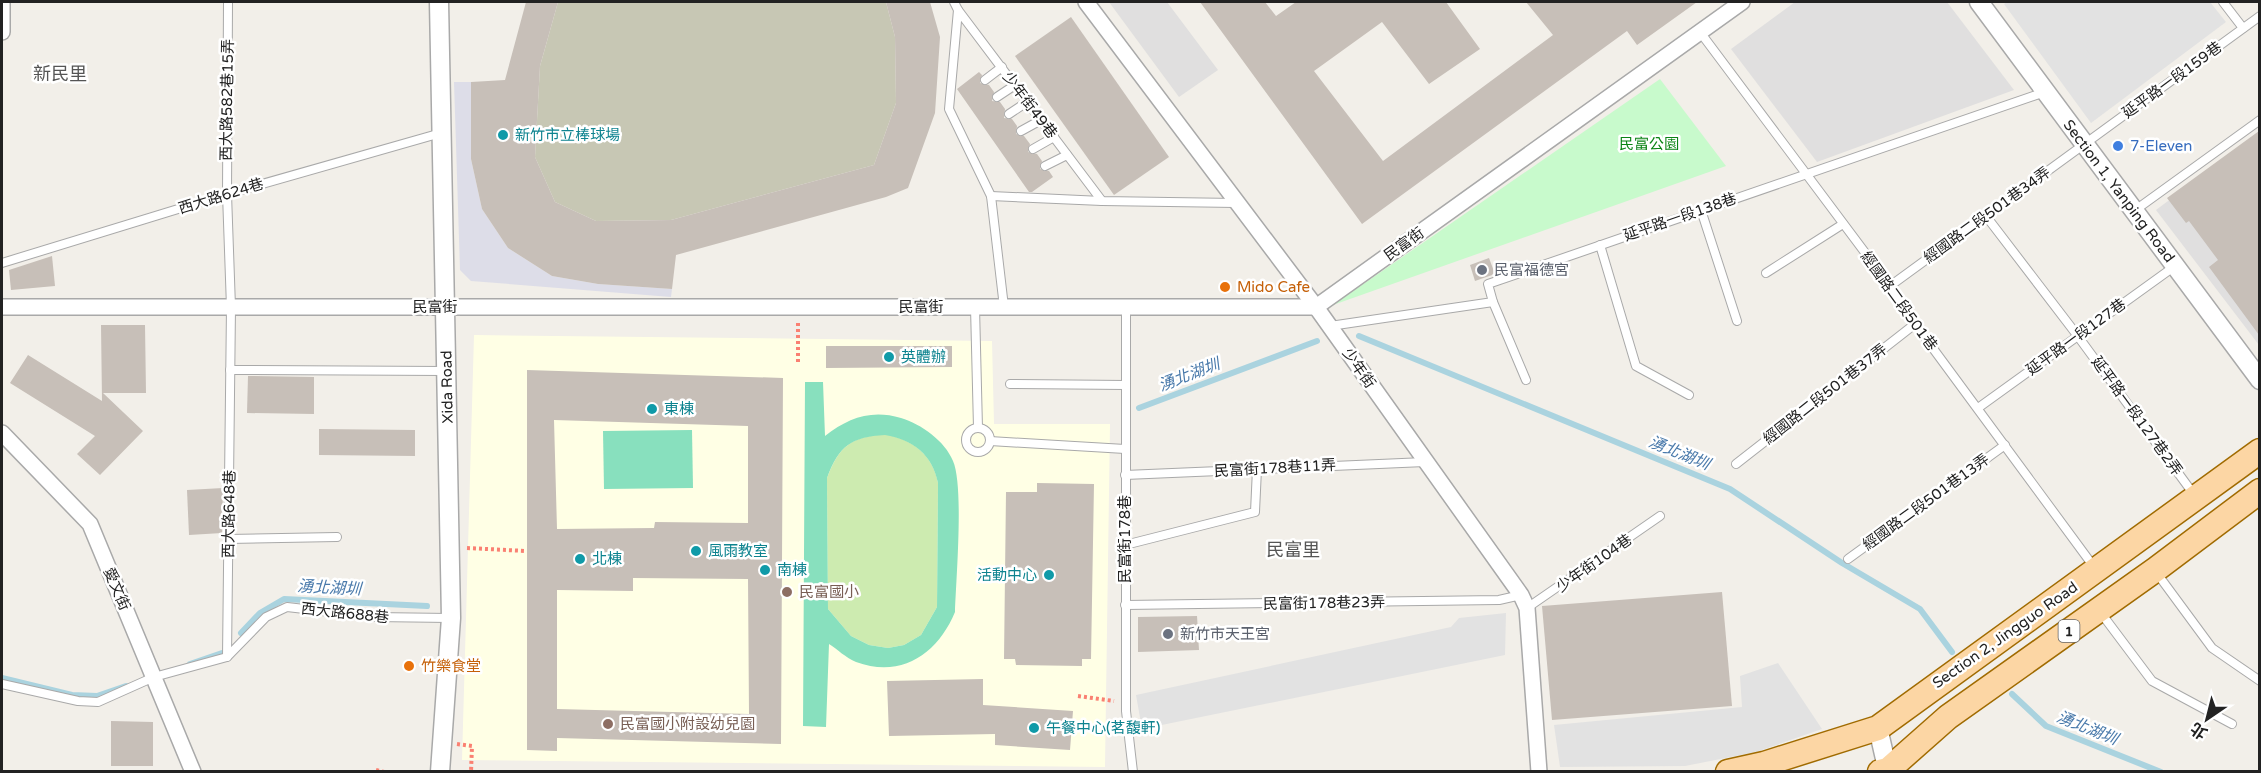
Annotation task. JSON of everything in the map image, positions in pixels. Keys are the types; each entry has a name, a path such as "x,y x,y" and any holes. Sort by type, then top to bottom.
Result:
{"main road":[{"name":"Section 2, Jingguo Road","path":"1728,771 1764,764 1878,728 2259,451"},
{"name":"1","path":"1883,771 1948,717 2155,570 2259,491"}],"street":[{"path":"2,2 2,32"},
{"name":"Xida Road","path":"439,2 451,618 440,771"},
{"name":"少年街","path":"1086,2 1330,326 1524,601"},
{"name":"民富街","path":"2,307 1316,307 1742,2"},
{"name":"Section 1, Yanping Road","path":"1978,2 2259,380"},
{"name":"愛文街","path":"2,435 90,524 193,771"},
{"path":"1524,601 1539,771"},
{"path":"1878,728 1883,771"}],"lane":[{"name":"西大路582巷15弄","path":"228,2 227,194 231,307"},
{"name":"少年街49巷","path":"954,2 1102,201"},
{"path":"2223,2 2243,28"},
{"path":"958,10 949,109 991,196 1004,307"},
{"name":"延平路一段159巷","path":"2084,144 2259,16"},
{"name":"經國路二段501巷","path":"1700,32 1890,286 1915,324 2097,571"},
{"path":"985,80 1002,68"},
{"path":"997,96 1015,85"},
{"name":"延平路一段138巷","path":"1493,302 1488,284 2046,92"},
{"path":"1009,114 1027,102"},
{"path":"1021,131 1041,120"},
{"path":"2134,211 2259,120"},
{"name":"西大路624巷","path":"2,263 227,194 441,133"},
{"path":"1033,149 1054,137"},
{"name":"經國路二段501巷34弄","path":"1890,286 2084,144"},
{"path":"1045,166 1066,154"},
{"path":"991,196 1102,201 1237,203"},
{"path":"1701,210 1737,321"},
{"name":"延平路一段127巷2弄","path":"1986,216 2078,335 2196,497"},
{"path":"1766,273 1843,224"},
{"path":"1600,245 1636,366 1689,395"},
{"name":"延平路一段127巷","path":"1978,408 2175,266"},
{"path":"1330,326 1493,302 1526,380"},
{"name":"西大路648巷","path":"227,657 231,307"},
{"path":"975,307 978,428"},
{"name":"民富街178巷","path":"1126,307 1126,702 1133,771"},
{"name":"經國路二段501巷37弄","path":"1736,464 1915,324"},
{"path":"230,370 447,371"},
{"path":"1010,384 1126,385"},
{"path":"978,428 987,433 990,441"},
{"path":"978,428 967,436 969,447 975,451 983,450 990,441"},
{"path":"990,441 1125,448"},
{"name":"經國路二段501巷13弄","path":"1848,559 2005,445"},
{"name":"民富街178巷11弄","path":"1125,475 1425,462"},
{"path":"1125,545 1255,512 1257,469"},
{"name":"少年街104巷","path":"1524,601 1660,516"},
{"path":"228,539 337,537"},
{"path":"2155,570 2212,648 2259,681"},
{"name":"民富街178巷23弄","path":"1125,605 1524,601"},
{"name":"西大路688巷","path":"227,657 266,617 287,607 374,617 451,618"},
{"path":"2099,610 2152,681 2232,724"},
{"path":"2,684 78,701 98,702 154,677 227,657"}],"path":[{"path":"797,307 798,365"},
{"path":"450,547 526,551"},
{"path":"1078,696 1126,702"},
{"path":"457,744 472,746 471,771"},
{"path":"376,770 384,771"}],"shaded area":[{"name":"新竹市立棒球場","path":"558,2 886,2 895,37 896,103 874,165 671,220 596,221 555,202 535,157 540,66"},
{"path":"1109,2 1167,2 1218,70 1179,97"},
{"path":"1795,2 1947,2 2014,90 1817,162 1731,49"},
{"path":"2007,2 2210,2 2226,22 2091,123 2004,4"},
{"path":"454,82 471,82 471,159 482,209 508,248 552,276 598,284 672,289 671,297 471,281 460,270"},
{"path":"2259,133 2259,345 2156,210"},
{"name":"民富國小","path":"474,335 992,341 994,424 1110,424 1105,767 462,760"},
{"path":"1506,613 1505,655 1142,729 1136,695 1451,627 1459,618"},
{"path":"1778,663 1822,729 1756,752 1685,766 1560,767 1554,725 1742,707 1740,676"}],"green space":[{"name":"民富公園","path":"1660,79 1726,166 1333,305"},
{"path":"805,382 823,382 825,436 842,424 860,417 890,415 924,429 938,440 949,454 956,473 958,491 959,534 955,612 939,640 916,659 903,664 888,667 856,662 829,644 826,727 803,726","holes":["873,436 895,437 912,445 926,456 938,483 937,607 921,635 904,645 888,648 869,645 851,636 828,609 827,478 836,458 848,445"]},
{"path":"692,430 693,488 604,489 603,431"},
{"path":"885,434 904,440 920,450 931,464 938,483 937,607 921,635 904,645 888,648 869,645 851,636 828,609 827,478 836,458 848,445 873,435"}],"building":[{"name":"新竹市立棒球場","path":"526,2 558,2 540,66 535,157 555,202 596,221 671,220 874,165 896,103 895,37 886,2 930,2 940,37 935,113 908,188 886,197 676,255 672,289 598,284 552,276 508,248 482,209 471,159 471,82 505,80"},
{"path":"1200,2 1265,2 1276,16 1296,2 1446,2 1480,49 1429,84 1382,22 1314,71 1383,161 1553,35 1526,2 1697,2 1637,45 1627,31 1362,224"},
{"path":"1071,17 1169,157 1114,195 1015,56"},
{"path":"979,72 982,75 980,83 989,85 994,92 992,101 1000,102 1005,109 1004,118 1012,119 1017,126 1016,134 1024,136 1030,144 1028,152 1037,154 1042,161 1040,169 1049,171 1053,177 1032,192 1029,192 957,89"},
{"path":"2259,131 2259,335 2209,267 2218,260 2189,221 2186,223 2167,198"},
{"path":"52,256 55,286 11,290 9,270"},
{"name":"民富福德宮","path":"1489,258 1495,274 1475,281 1470,265"},
{"path":"101,325 145,325 146,393 103,393 143,431 100,475 77,454 95,436 10,383 28,355 102,401"},
{"name":"英體辦","path":"826,346 952,346 952,367 826,368"},
{"path":"527,370 783,378 781,744 557,738 557,751 527,750","holes":["554,420 748,426 748,523 655,522 654,528 557,529","633,578 748,579 749,714 557,709 557,590 633,591"]},
{"path":"248,376 314,377 314,414 247,413"},
{"path":"319,429 415,430 415,456 319,455"},
{"name":"活動中心","path":"1037,483 1094,484 1091,659 1082,659 1082,666 1016,665 1015,659 1004,659 1006,492 1037,492"},
{"path":"223,488 222,533 189,535 187,490"},
{"path":"1722,592 1732,706 1552,720 1542,606"},
{"name":"新竹市天王宮","path":"1197,616 1199,650 1138,652 1138,617"},
{"path":"983,679 983,705 1073,711 1070,750 995,745 995,734 889,736 887,681"},
{"path":"111,721 153,722 153,766 111,766"}],"waterway":[{"name":"湧北湖圳","path":"1359,336 1730,489 1842,563 1920,609 1952,652"},
{"name":"湧北湖圳","path":"1139,408 1317,341"},
{"name":"湧北湖圳","path":"241,633 260,613 284,599 427,606"},
{"name":"湧北湖圳","path":"190,664 222,653"},
{"name":"湧北湖圳","path":"2,678 72,695 97,696 126,686"},
{"name":"湧北湖圳","path":"2012,694 2046,726 2161,772"}],"place":[{"name":"新竹市立棒球場","path":"503,135"},
{"name":"7-Eleven","path":"2118,146"},
{"name":"民富福德宮","path":"1482,270"},
{"name":"Mido Cafe","path":"1225,287"},
{"name":"英體辦","path":"889,357"},
{"name":"東棟","path":"652,409"},
{"name":"風雨教室","path":"696,551"},
{"name":"北棟","path":"580,559"},
{"name":"南棟","path":"765,570"},
{"name":"活動中心","path":"1049,575"},
{"name":"民富國小","path":"787,592"},
{"name":"新竹市天王宮","path":"1168,634"},
{"name":"竹樂食堂","path":"409,666"},
{"name":"民富國小附設幼兒園","path":"608,724"},
{"name":"午餐中心(茗馥軒)","path":"1034,728"}],"district":[{"name":"新民里","path":"60,74"},
{"name":"民富里","path":"1293,550"}]}
